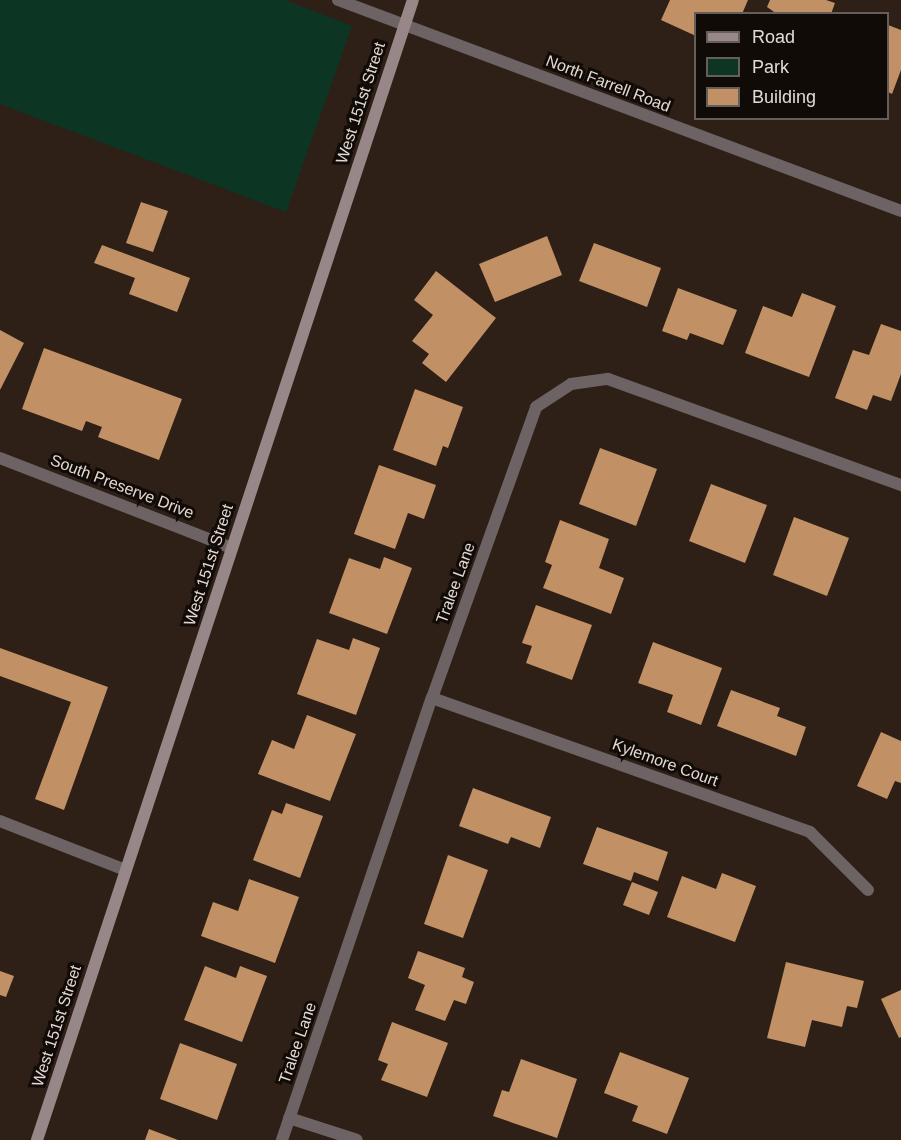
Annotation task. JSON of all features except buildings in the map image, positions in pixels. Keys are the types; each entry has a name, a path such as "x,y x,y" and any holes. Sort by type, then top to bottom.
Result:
{"street":[{"name":"North Farrell Road","path":"338,0 901,212"},
{"name":"West 151st Street","path":"37,1140 413,0"},
{"name":"Tralee Lane","path":"282,1140 432,698 536,407 571,384 608,379 901,485"},
{"name":"South Preserve Drive","path":"0,458 232,548"},
{"name":"Kylemore Court","path":"432,698 810,832 868,890"},
{"path":"0,821 126,870"},
{"path":"289,1118 357,1140"}],"green space":[{"path":"0,0 285,0 352,26 286,212 0,104"}]}
